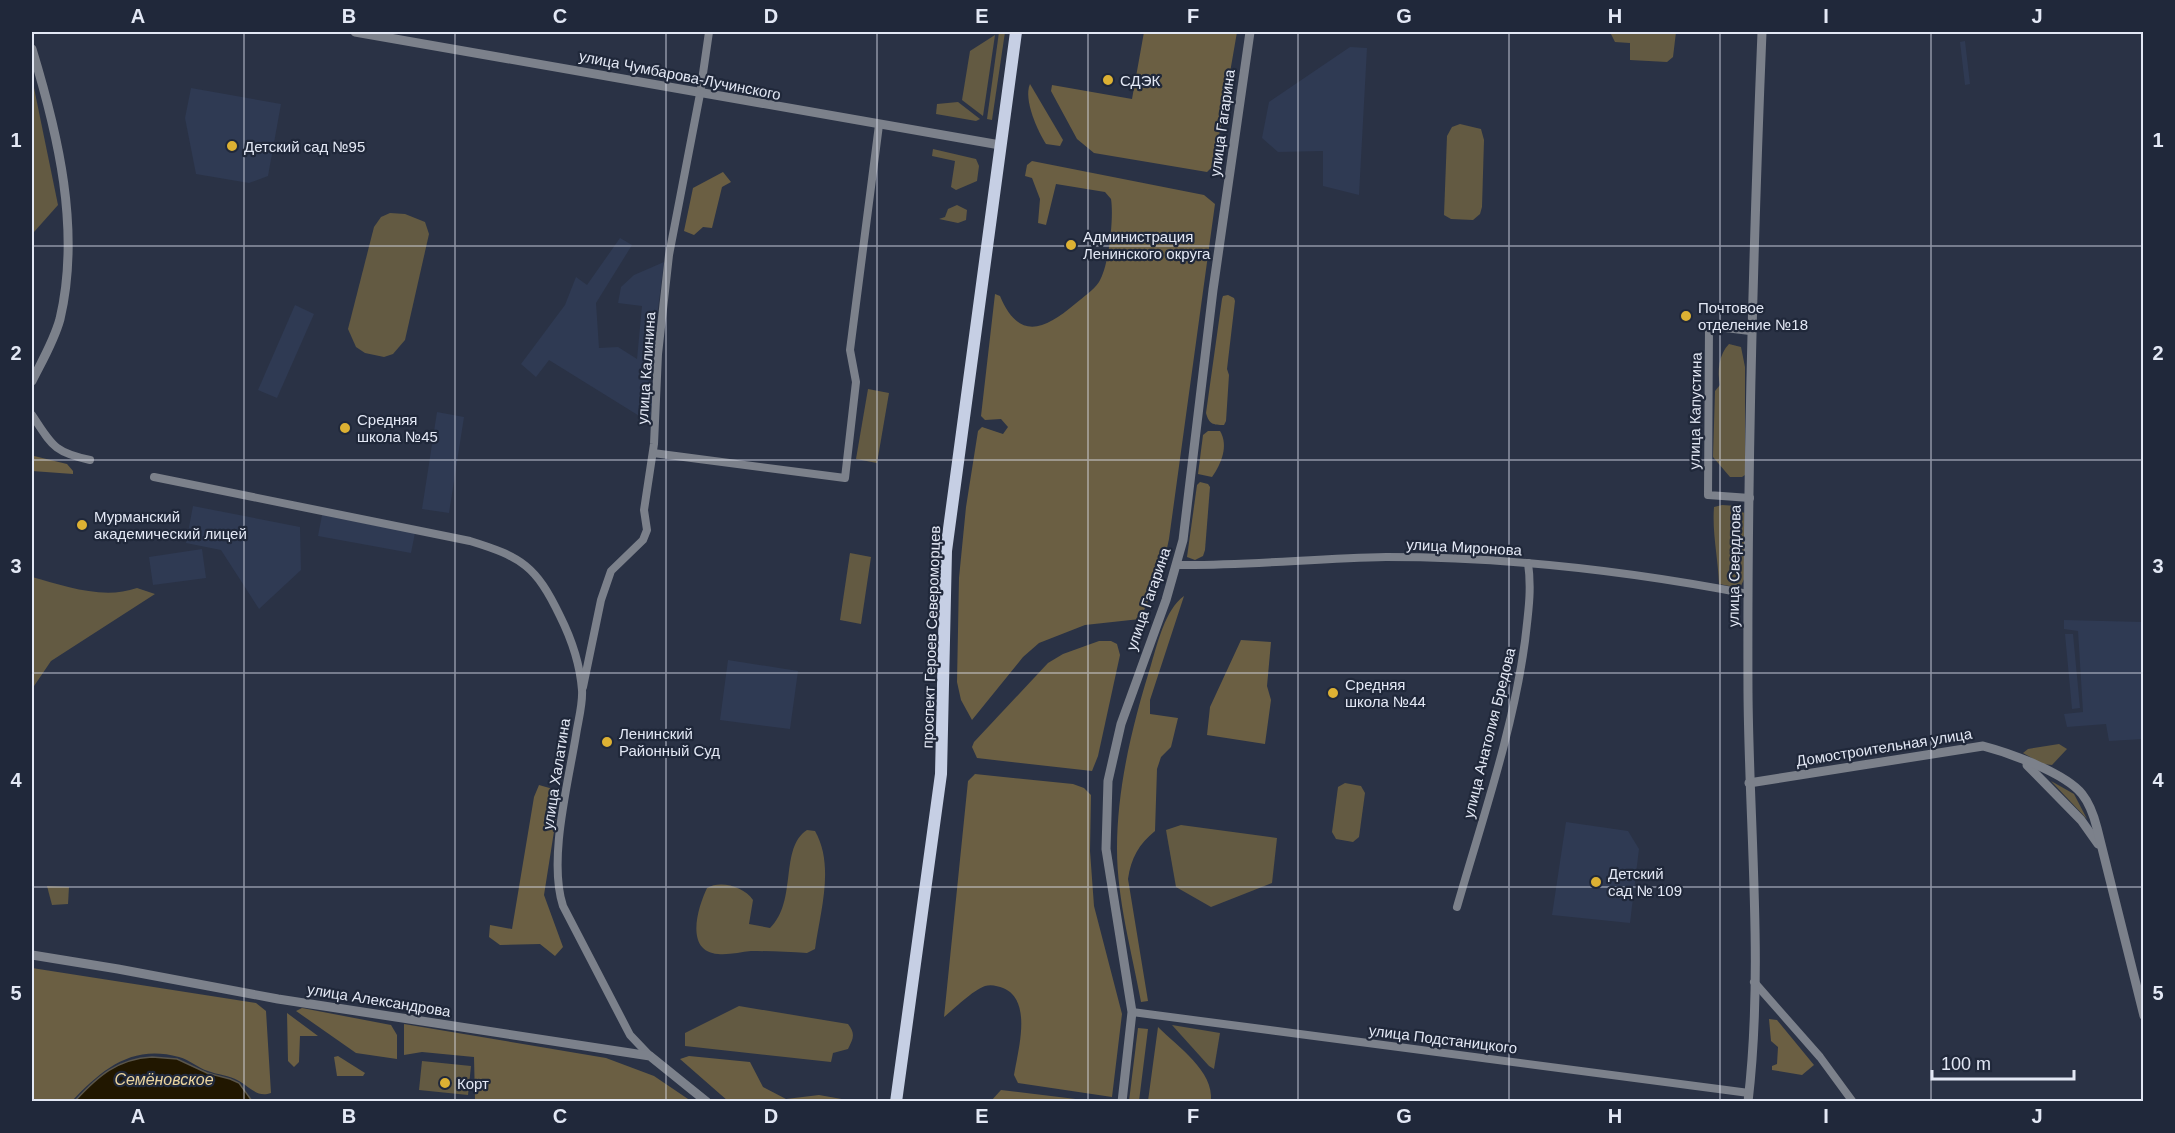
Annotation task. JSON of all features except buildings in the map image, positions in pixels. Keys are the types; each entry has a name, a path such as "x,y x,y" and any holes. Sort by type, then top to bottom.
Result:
{"main road":[{"name":"проспект Героев Североморцев","path":"896,1101 941,774 946,551 1016,32"}],"street":[{"name":"улица Чумбарова-Лучинского","path":"356,32 1000,146"},
{"name":"улица Калинина","path":"582,691 601,600 611,571 643,540 648,530 644,510 653,453 658,354 669,255 700,94 709,32"},
{"name":"улица Гагарина","path":"1122,1101 1132,1012 1106,849 1106,800 1121,724 1177,565 1188,511 1192,452 1250,32"},
{"name":"улица Свердлова","path":"1749,1097 1754,982 1749,783 1750,331 1762,32"},
{"path":"32,50 61,159 67,251 59,321 32,381"},
{"path":"653,453 845,478 856,382 850,350 879,125"},
{"name":"улица Капустина","path":"1750,331 1709,326 1708,495 1750,498"},
{"path":"32,415 54,447 67,455 90,460"},
{"name":"улица Халатина","path":"154,477 452,537 517,558 535,573 550,595 572,642 582,691 558,852 557,889 563,906 630,1035 650,1056"},
{"name":"улица Миронова","path":"1177,565 1385,557 1528,564 1635,573 1748,594"},
{"name":"улица Анатолия Бредова","path":"1457,907 1491,792 1521,669 1532,587 1528,564"},
{"name":"Домостроительная улица","path":"1749,783 1983,746 2004,751 2071,783 2081,793 2092,813 2144,1016"},
{"name":"Домостроительная улица","path":"2021,760 2081,820 2101,848"},
{"name":"улица Александрова","path":"32,955 278,999 650,1056 707,1101"},
{"path":"1754,982 1820,1057 1853,1101"},
{"name":"улица Подстаницкого","path":"1132,1012 1749,1097"}],"shaded area":[{"path":"999,32 1005,32 992,120 987,119"},
{"path":"1144,32 1237,32 1214,165 1207,172 1094,153 1077,139 1051,91 1052,85 1132,99"},
{"path":"1610,32 1676,32 1673,57 1667,62 1630,60 1630,43 1615,42"},
{"path":"995,35 983,116 962,100 970,51"},
{"path":"1965,41 1970,84 1965,85 1960,42"},
{"path":"1350,47 1367,48 1359,195 1323,186 1323,151 1278,152 1262,138 1269,102"},
{"path":"33,83 58,205 34,232 32,231"},
{"path":"1030,84 1063,140 1060,146 1046,144 1039,132 1028,98"},
{"name":"Детский сад №95","path":"191,88 281,104 268,176 249,183 196,174 185,118"},
{"path":"958,102 980,119 976,121 936,114 937,104"},
{"path":"1460,124 1481,129 1484,140 1482,207 1480,214 1473,220 1451,219 1444,215 1447,136 1452,127"},
{"path":"933,149 976,159 979,166 977,181 956,190 951,187 955,161 932,156"},
{"path":"1032,161 1204,195 1215,204 1169,539 1162,571 1140,619 1085,625 1039,643 1023,657 972,720 961,700 957,682 959,578 966,507 978,431 982,427 1003,434 1008,427 1001,419 985,420 981,416 995,294 1000,296 1015,320 1033,327 1043,325 1064,313 1097,285 1106,265 1110,241 1111,199 1105,192 1056,184 1046,225 1038,223 1040,199 1032,178 1025,176 1027,165"},
{"path":"723,172 731,182 722,187 712,228 703,227 694,235 684,231 693,188"},
{"path":"957,205 967,210 966,220 958,223 939,219 945,217 948,209"},
{"path":"390,213 405,214 425,222 429,234 405,340 393,354 384,357 365,353 356,347 348,329 374,227 381,217"},
{"path":"620,238 632,245 596,303 599,348 618,347 637,359 642,306 618,303 621,287 634,275 664,262 650,371 653,402 649,422 549,360 536,377 521,364 565,305 576,277 587,285"},
{"path":"1228,295 1235,301 1227,369 1229,375 1226,421 1224,425 1220,425 1210,422 1206,413 1222,299 1223,296"},
{"path":"295,305 314,314 277,398 258,390"},
{"path":"1729,344 1741,347 1745,367 1745,475 1742,477 1730,477 1713,457 1715,391 1720,385 1721,358"},
{"path":"868,389 889,393 877,463 856,459"},
{"path":"437,412 464,417 449,513 422,509"},
{"path":"1208,431 1220,431 1224,443 1221,461 1212,477 1198,474 1203,435"},
{"path":"32,457 67,464 73,474 32,471"},
{"path":"1200,482 1210,487 1205,550 1203,556 1195,560 1187,557 1197,485"},
{"path":"193,506 300,527 301,570 259,609 221,550 186,543"},
{"path":"1737,506 1744,513 1745,577 1740,588 1719,584 1714,536 1714,507"},
{"path":"322,515 415,533 411,553 318,536"},
{"path":"202,549 206,578 153,585 149,557"},
{"path":"850,553 871,557 861,624 840,620"},
{"path":"32,577 71,588 98,592 111,593 137,588 155,594 51,661 32,689"},
{"path":"1184,596 1150,700 1150,714 1178,718 1171,747 1161,757 1157,769 1155,831 1144,841 1137,852 1131,864 1128,879 1148,1001 1141,1002 1119,887 1117,849 1120,802 1132,732 1156,646 1172,609"},
{"path":"2064,620 2143,622 2143,739 2109,741 2106,724 2067,727 2064,714 2083,712 2078,631 2064,629"},
{"path":"2065,634 2073,634 2080,708 2072,709"},
{"path":"1241,640 1271,642 1267,686 1271,700 1265,744 1207,735 1210,707"},
{"path":"1099,641 1111,641 1117,644 1120,655 1098,756 1092,771 977,758 972,747 974,742 1048,663 1063,654"},
{"path":"728,660 798,671 790,729 720,720"},
{"path":"2059,744 2067,749 2052,765 2042,764 2023,753 2028,749"},
{"path":"975,774 1073,784 1084,788 1091,795 1090,851 1094,906 1122,1014 1112,1097 1018,1083 1014,1075 1020,1040 1021,1014 1012,994 1003,988 990,985 980,988 944,1017 968,781"},
{"path":"2051,781 2074,794 2087,819"},
{"path":"1345,783 1361,786 1365,793 1359,837 1353,842 1336,839 1332,832 1338,787"},
{"path":"539,785 553,789 558,806 544,895 563,947 555,956 540,944 500,945 489,937 490,925 512,929 534,797"},
{"name":"Детский сад № 109","path":"1566,822 1628,831 1639,849 1630,923 1552,915"},
{"path":"1181,825 1277,838 1272,883 1211,907 1176,887 1166,830"},
{"path":"807,830 815,831 824,859 824,889 815,949 807,953 751,951 718,954 707,951 697,937 696,927 700,906 707,888 725,885 738,888 753,900 749,924 770,928 784,904 793,849"},
{"path":"47,886 69,887 68,904 52,905"},
{"path":"32,968 256,1003 266,1011 271,1093 258,1093 235,1079 204,1070 179,1057 146,1054 119,1062 106,1070 72,1101 32,1101"},
{"path":"739,1006 848,1024 853,1034 852,1039 848,1049 833,1053 831,1062 685,1046 685,1033"},
{"path":"302,1008 391,1025 397,1035 397,1059 356,1053 296,1011"},
{"path":"287,1013 318,1036 300,1036 299,1062 294,1067 288,1061"},
{"path":"1769,1019 1777,1020 1814,1065 1802,1075 1772,1070 1772,1066 1777,1064 1778,1047 1771,1041"},
{"path":"404,1024 606,1058 654,1076 691,1101 475,1100 474,1057 422,1052 404,1055"},
{"path":"1172,1025 1220,1033 1214,1069 1209,1066"},
{"path":"1158,1027 1201,1070 1207,1080 1211,1101 1148,1101"},
{"path":"1138,1028 1148,1029 1139,1101 1129,1101"},
{"path":"338,1056 365,1073 363,1076 337,1076 334,1057"},
{"path":"689,1056 750,1062 763,1087 786,1099 819,1095 853,1101 728,1101 680,1059"},
{"name":"Корт","path":"422,1061 471,1066 468,1095 419,1090"},
{"path":"1001,1090 1092,1101 991,1101"}],"water":[{"name":"Семёновское","path":"152,1057 177,1059 207,1073 230,1079 239,1083 252,1101 75,1101 109,1070 128,1061"}],"place":[{"name":"СДЭК","path":"1108,80"},
{"name":"Детский сад №95","path":"232,146"},
{"name":"Администрация Ленинского округа","path":"1071,245"},
{"name":"Почтовое отделение №18","path":"1686,316"},
{"name":"Средняя школа №45","path":"345,428"},
{"name":"Мурманский академический лицей","path":"82,525"},
{"name":"Средняя школа №44","path":"1333,693"},
{"name":"Ленинский Районный Суд","path":"607,742"},
{"name":"Детский сад № 109","path":"1596,882"},
{"name":"Корт","path":"445,1083"}]}
